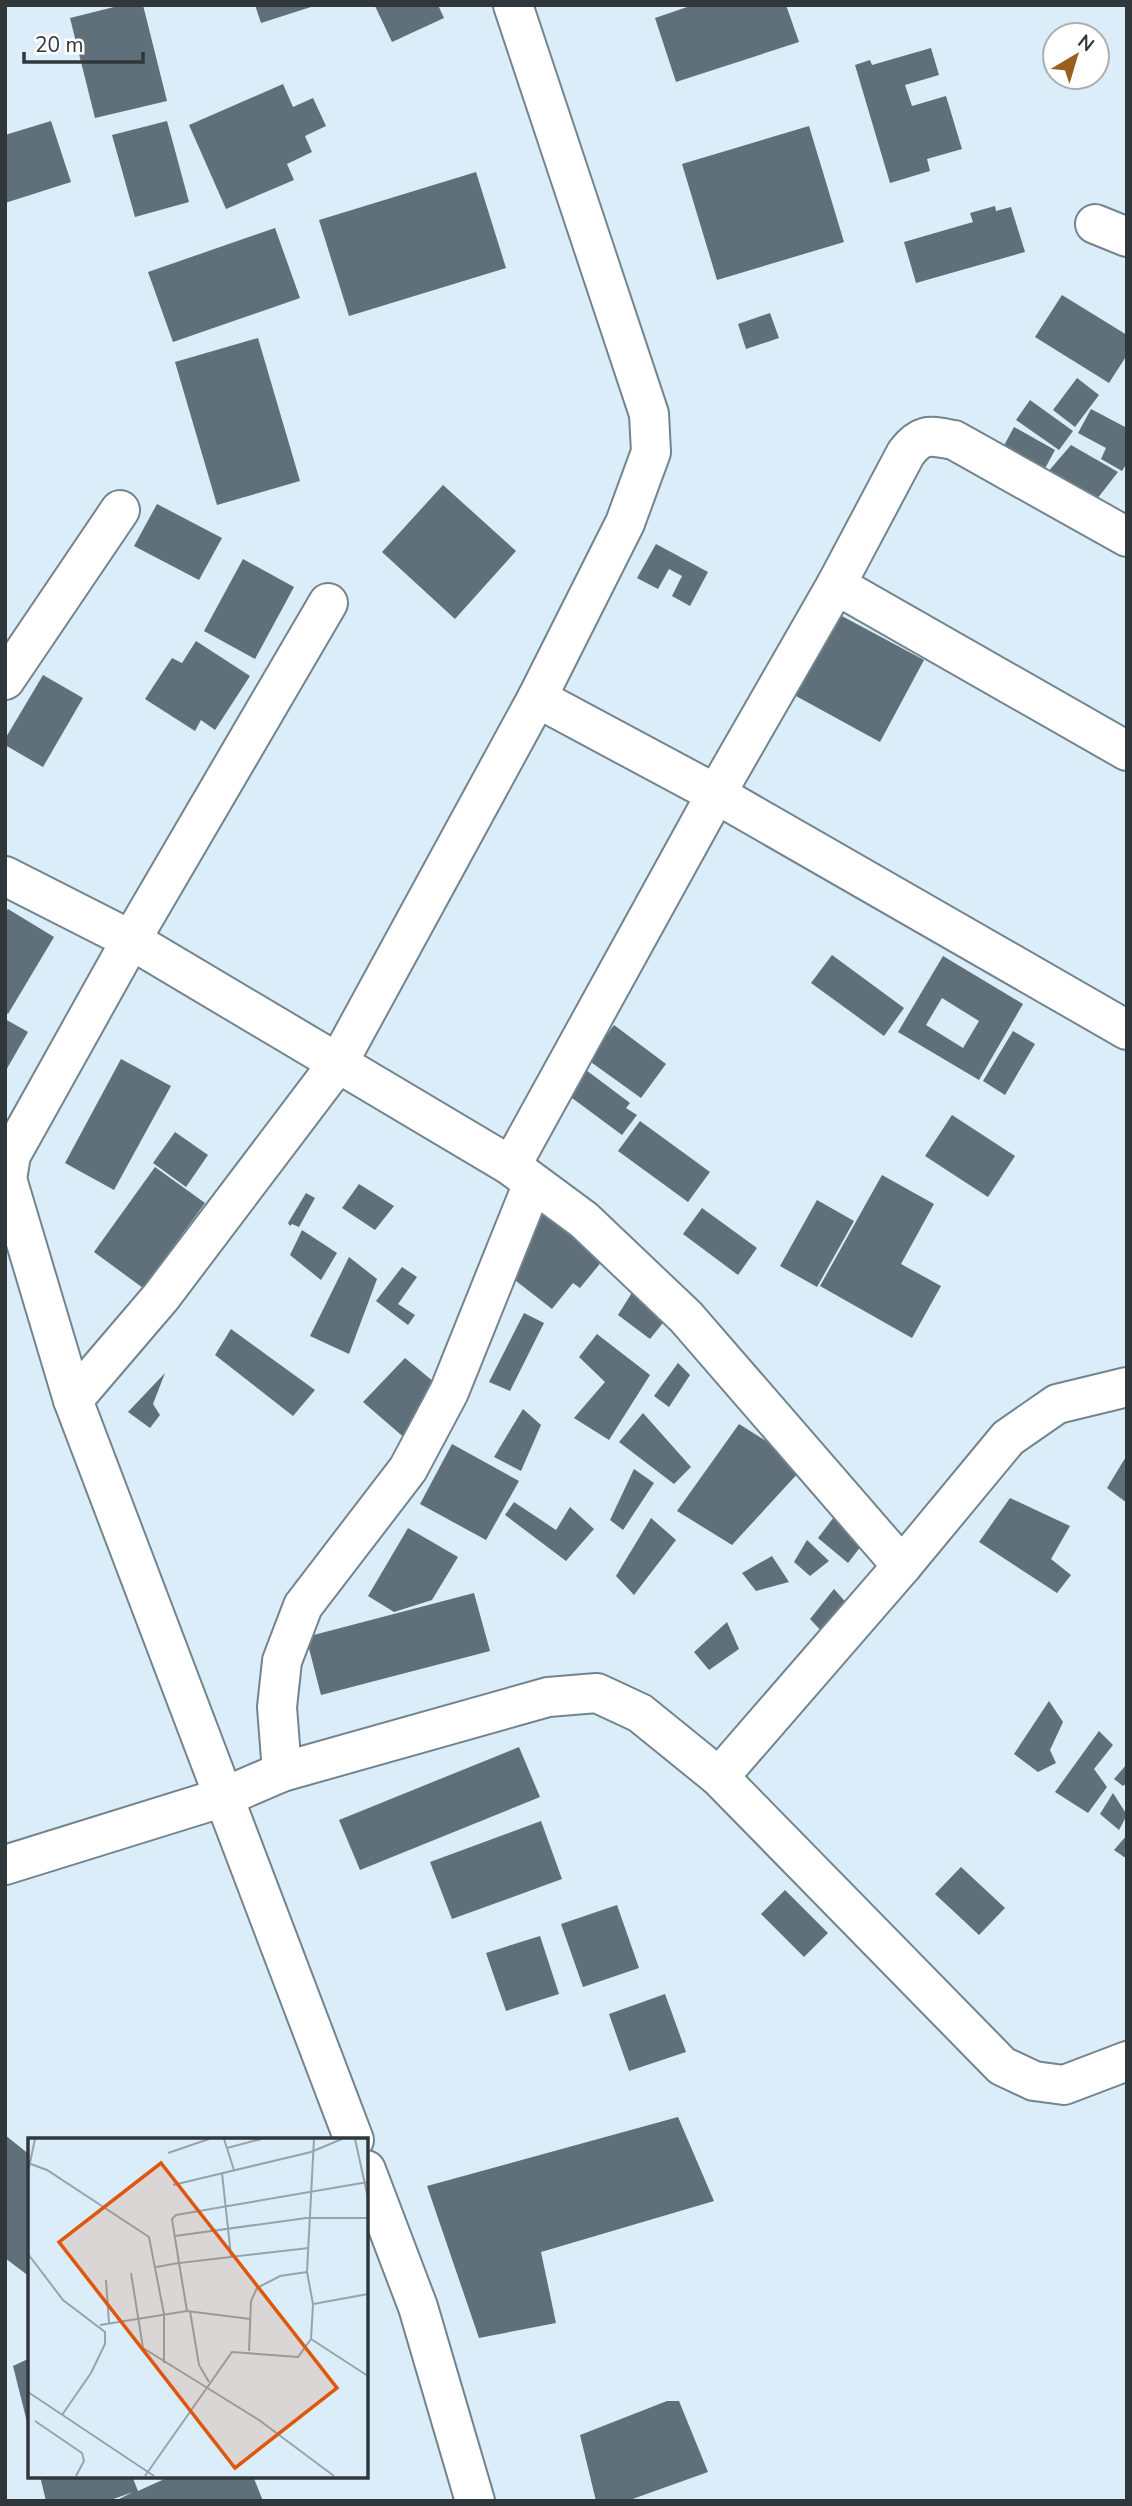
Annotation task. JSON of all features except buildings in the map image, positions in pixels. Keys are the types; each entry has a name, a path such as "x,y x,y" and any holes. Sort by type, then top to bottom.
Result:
{"street":[{"path":"74,1400 161,1297 338,1063 537,698 625,523 651,452 649,414 513,5"},
{"path":"282,1772 277,1707 282,1661 303,1606 408,1469 449,1392 522,1174 716,794 836,585 906,453 915,441 930,436 954,440 1127,537"},
{"path":"5,680 120,510"},
{"path":"836,585 1127,751"},
{"path":"328,603 131,940 11,1155 7,1179 74,1400 353,2138"},
{"path":"537,698 1121,1015"},
{"path":"5,876 131,940 522,1174 584,1220 686,1317 902,1566"},
{"path":"719,1777 902,1566 1008,1438 1057,1404 1127,1387"},
{"path":"5,1865 224,1797 282,1772 548,1697 597,1693 640,1713 719,1777 1002,2066 1034,2081 1064,2085 1127,2060"},
{"path":"368,2175 418,2307 475,2501"}]}
